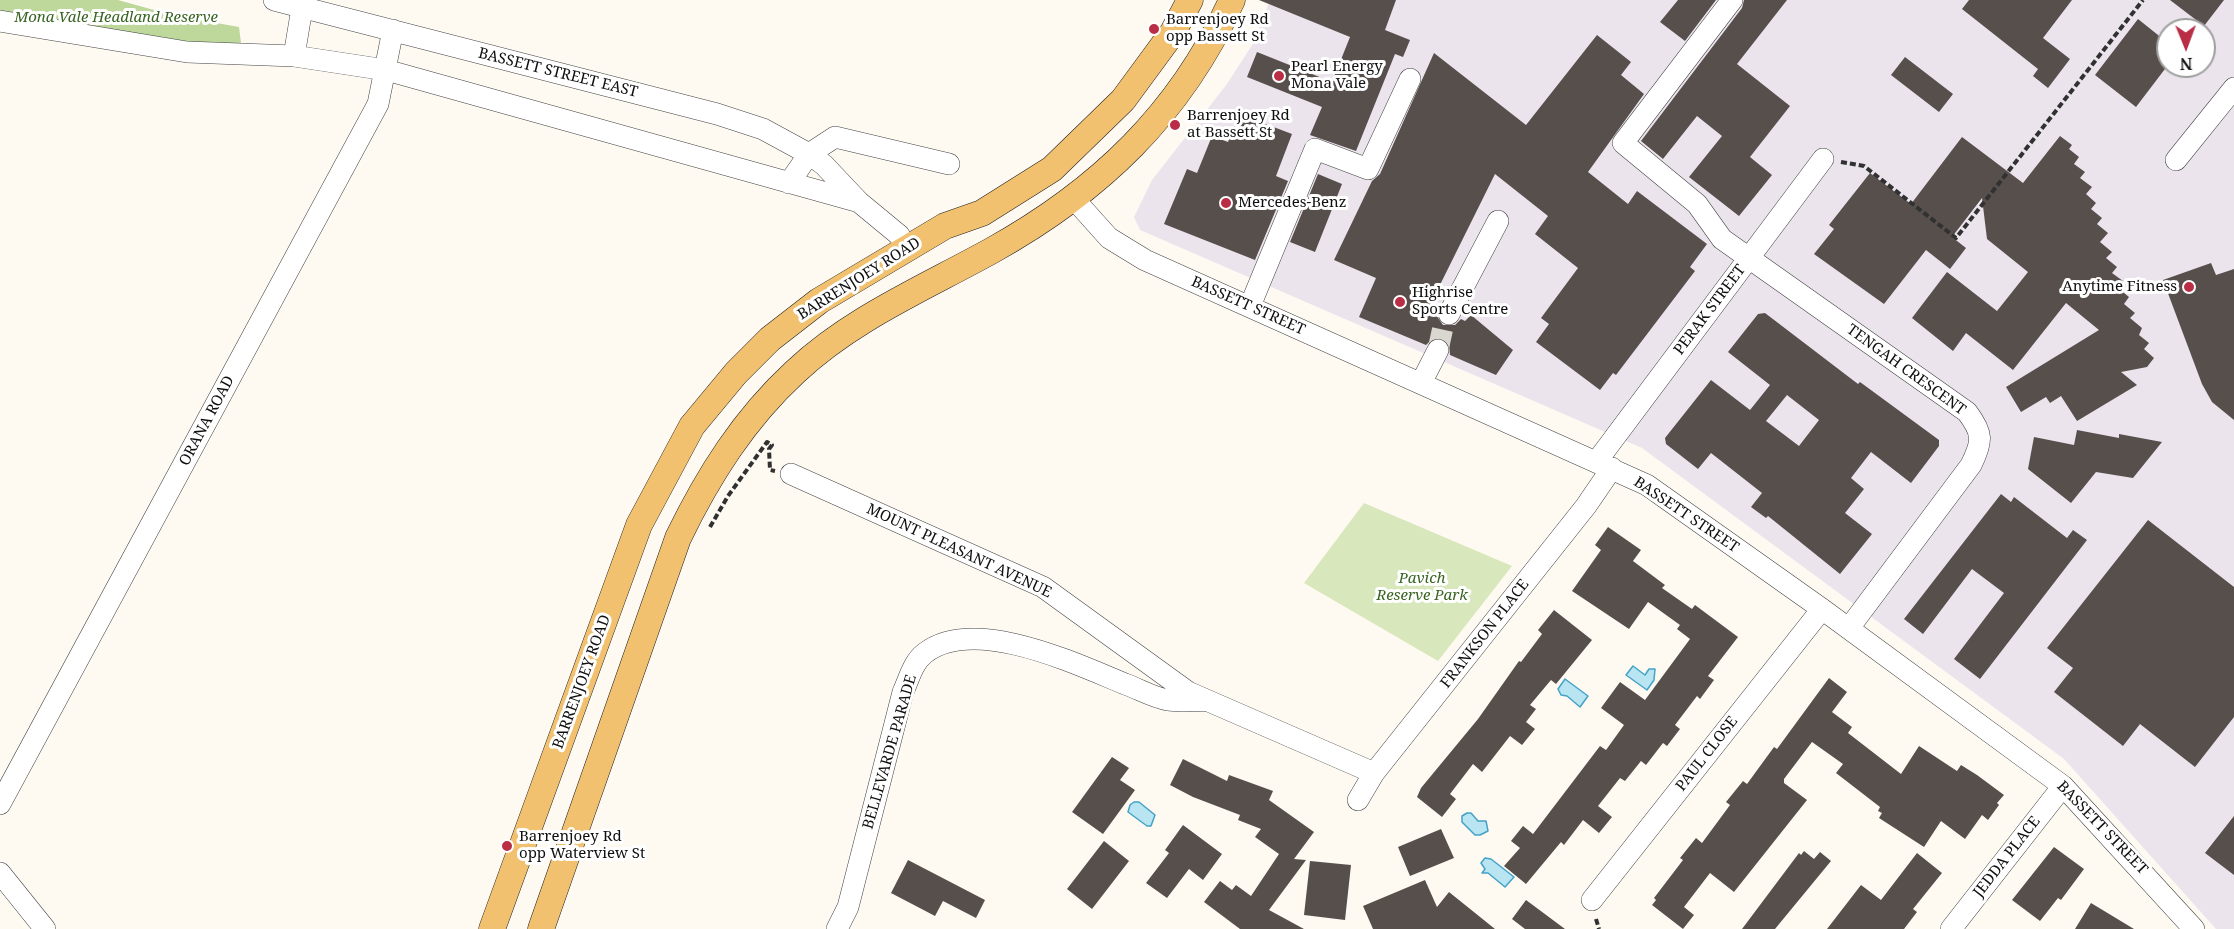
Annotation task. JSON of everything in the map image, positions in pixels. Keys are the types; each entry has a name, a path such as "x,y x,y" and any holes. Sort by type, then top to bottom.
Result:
{"main road":[{"name":"BARRENJOEY ROAD","path":"492,929 639,525 692,426 736,373 771,339 819,301 945,226 982,213 1052,169 1123,100 1173,32 1190,0"},
{"path":"541,929 678,538 697,499 731,444 795,371 842,334 990,251 1074,200 1138,141 1164,111 1209,44 1232,0"},
{"name":"BASSETT STREET","path":"1052,169 1074,200"},
{"name":"BASSETT STREET EAST","path":"907,248 919,289"}],"street":[{"name":"BASSETT STREET EAST","path":"274,0 717,114 763,129 824,165 859,202 899,235 907,248"},
{"name":"TENGAH CRESCENT","path":"1732,0 1623,143 1697,204 1722,239 1967,412 1978,426 1982,445 1971,465 1849,628"},
{"path":"294,56 302,8"},
{"name":"BASSETT STREET EAST","path":"0,21 187,52 294,56 386,70 859,202"},
{"name":"ORANA ROAD","path":"0,804 378,104 393,30"},
{"path":"1250,306 1315,149 1368,169 1410,79"},
{"path":"2176,160 2234,88"},
{"path":"789,183 808,154 835,137 949,164"},
{"name":"PERAK STREET","path":"1605,464 1749,256 1823,159"},
{"name":"BASSETT STREET","path":"1074,200 1101,231 1125,249 1605,464 1647,485 1849,628 2063,786 2194,929"},
{"path":"1449,314 1498,221"},
{"path":"1421,383 1438,350"},
{"name":"FRANKSON PLACE","path":"1358,800 1374,773 1586,506 1605,464"},
{"name":"MOUNT PLEASANT AVENUE","path":"791,474 1044,587 1188,692 1374,773"},
{"name":"PAUL CLOSE","path":"1592,900 1822,609"},
{"name":"BELLEVARDE PARADE","path":"837,929 848,907 903,692 914,667 925,653 950,642 981,640 1012,644 1055,656 1167,700 1208,700"},
{"name":"JEDDA PLACE","path":"1951,929 2063,786"},
{"path":"0,873 45,929"}],"path":[{"path":"1823,159 1864,166 1956,238 2144,0"},
{"path":"708,532 728,496 766,442 772,445 769,449 770,470 791,474"}],"shaded area":[{"path":"1270,0 2234,0 2234,929 2216,929 2064,759 1642,448 1140,230 1134,217 1152,180 1227,84 1254,42"}],"green space":[{"name":"Mona Vale Headland Reserve","path":"0,0 118,0 172,15 239,27 241,43 227,52 0,15"},
{"name":"Pavich Reserve Park","path":"1364,503 1512,566 1438,661 1304,583"}],"water":[{"path":"1633,666 1645,675 1649,669 1655,669 1654,680 1647,690 1626,675"},
{"path":"1565,679 1588,696 1580,707 1567,696 1561,695 1558,689"},
{"path":"1139,802 1155,815 1151,826 1147,826 1128,812 1130,805"},
{"path":"1471,813 1478,821 1486,821 1488,831 1475,835 1462,822 1462,816"},
{"path":"1485,858 1491,859 1514,877 1505,887 1488,873 1482,873 1485,869 1481,863"}],"building":[{"path":"1259,0 1396,0 1385,30 1410,40 1403,57 1395,54 1356,151 1310,135 1322,107 1247,77 1257,52 1332,82 1350,37"},
{"path":"1678,0 1716,0 1685,41 1660,22"},
{"path":"1744,0 1787,0 1737,64 1790,106 1750,157 1772,175 1739,216 1689,177 1722,136 1697,116 1663,159 1641,141 1742,8"},
{"path":"1969,0 2072,0 2043,38 2070,59 2048,88 2033,76 2038,69 1962,9"},
{"path":"2170,0 2224,0 2210,18 2194,18"},
{"path":"2138,19 2156,33 2156,78 2158,78 2136,107 2095,75"},
{"path":"1597,35 1631,62 1621,75 1644,94 1588,172 1628,204 1637,191 1707,244 1690,267 1695,271 1616,375 1613,373 1600,390 1536,342 1549,324 1541,318 1578,268 1535,234 1548,216 1495,174 1430,305 1438,308 1436,315 1443,325 1455,325 1461,319 1465,321 1471,315 1513,350 1496,375 1450,355 1449,344 1443,338 1432,339 1426,345 1359,317 1376,278 1334,260 1372,181 1380,174 1434,53 1526,125"},
{"path":"1905,57 1953,94 1939,112 1891,75"},
{"name":"Mercedes-Benz","path":"1239,114 1292,134 1276,176 1288,181 1255,260 1164,224 1187,169 1197,173 1212,136 1228,142"},
{"path":"2060,136 2072,145 2069,149 2079,157 2074,164 2085,172 2080,178 2092,187 2086,194 2096,203 2091,209 2102,218 2097,224 2108,233 2100,242 2112,252 2106,258 2117,267 2112,273 2123,281 2118,288 2129,297 2124,304 2135,313 2130,318 2142,328 2139,335 2149,343 2144,349 2154,358 2147,367 2121,372 2137,385 2077,421 2061,396 2050,403 2046,397 2021,412 2006,387 2099,330 2066,303 2013,370 1966,333 1953,351 1912,318 1947,272 1997,311 2028,272 1987,239 1982,198 1952,237 1966,248 1950,269 1926,250 1884,304 1814,254 1834,229 1829,225 1870,173 1911,204 1962,137 2023,183"},
{"path":"1318,174 1342,184 1315,252 1290,242"},
{"path":"2211,263 2216,275 2234,269 2234,420 2212,402 2202,384 2163,280"},
{"path":"1765,313 1858,384 1860,382 1939,440 1939,446 1911,483 1871,452 1851,478 1864,489 1845,513 1872,534 1840,574 1768,516 1766,518 1751,507 1762,493 1711,453 1698,469 1666,444 1665,438 1711,380 1750,410 1770,385 1728,352 1758,314","holes":["1787,395 1819,420 1799,446 1766,421"]},
{"path":"2077,430 2119,438 2119,434 2162,442 2133,478 2096,472 2071,503 2028,469 2034,437 2074,445"},
{"path":"2001,494 2011,502 2014,497 2067,538 2073,530 2087,540 1980,679 1954,659 2004,593 1972,569 1923,634 1904,619"},
{"path":"2148,520 2234,587 2234,717 2195,767 2140,724 2123,746 2054,692 2073,668 2047,648"},
{"path":"1608,527 1641,550 1633,561 1665,585 1662,588 1692,609 1695,605 1738,637 1708,676 1714,680 1700,699 1697,696 1675,725 1680,729 1667,746 1663,743 1646,765 1641,761 1625,781 1620,778 1598,806 1612,817 1599,833 1583,820 1564,845 1561,842 1526,884 1504,866 1520,848 1511,841 1523,826 1533,834 1600,746 1606,750 1624,725 1601,708 1620,682 1645,700 1690,639 1677,629 1680,625 1648,602 1629,629 1572,591 1601,550 1595,545"},
{"path":"1554,610 1592,640 1556,684 1551,680 1530,705 1536,709 1526,722 1535,729 1522,745 1510,736 1482,772 1473,764 1450,794 1456,799 1442,817 1417,797 1421,788 1478,719 1519,661 1521,662 1542,634 1538,630"},
{"path":"1829,678 1847,692 1832,712 1852,727 1848,733 1901,774 1919,746 1957,771 1961,765 1977,775 2004,795 1997,803 1999,805 1988,820 1982,815 1965,839 1941,821 1924,847 1879,818 1882,813 1878,811 1880,807 1836,773 1843,764 1812,742 1784,779 1784,783 1807,800 1734,892 1710,873 1684,907 1694,915 1683,929 1652,905 1656,900 1654,898 1683,860 1680,858 1696,838 1702,843 1730,805 1726,802 1743,781 1747,784 1774,747 1777,749"},
{"path":"1112,757 1129,768 1120,780 1135,790 1103,834 1072,812"},
{"path":"1183,759 1227,781 1229,775 1273,791 1269,800 1314,832 1294,859 1306,860 1269,910 1304,929 1240,929 1204,902 1220,881 1232,890 1236,885 1251,896 1279,854 1255,837 1261,829 1238,820 1240,815 1193,797 1170,785"},
{"path":"2234,816 2234,875 2205,853"},
{"path":"1183,825 1222,854 1203,880 1189,869 1167,898 1146,883 1169,853 1165,850"},
{"path":"1441,829 1454,858 1410,876 1398,847"},
{"path":"1104,841 1129,861 1092,909 1067,889"},
{"path":"2054,847 2084,869 2061,900 2058,898 2040,921 2012,900"},
{"path":"1804,851 1814,859 1820,852 1831,861 1775,929 1742,929 1799,853 1801,855"},
{"path":"1917,853 1942,873 1913,909 1917,912 1904,929 1827,929 1861,885 1881,900"},
{"path":"908,860 985,900 976,918 943,901 935,916 891,893"},
{"path":"1310,861 1351,865 1345,920 1304,915"},
{"path":"1425,880 1437,907 1449,892 1495,929 1373,929 1363,906"},
{"path":"1526,900 1565,929 1525,929 1512,919"},
{"path":"2091,903 2134,929 2075,929"}],"tunnel":[{"path":"1438,350 1443,327 1449,314"}],"place":[{"name":"Barrenjoey Rd opp Bassett St","path":"1154,29"},
{"name":"Pearl Energy Mona Vale","path":"1279,76"},
{"name":"Barrenjoey Rd at Bassett St","path":"1175,125"},
{"name":"Mercedes-Benz","path":"1226,203"},
{"name":"Anytime Fitness","path":"2189,287"},
{"name":"Highrise Sports Centre","path":"1400,302"},
{"name":"Barrenjoey Rd opp Waterview St","path":"507,846"}]}
